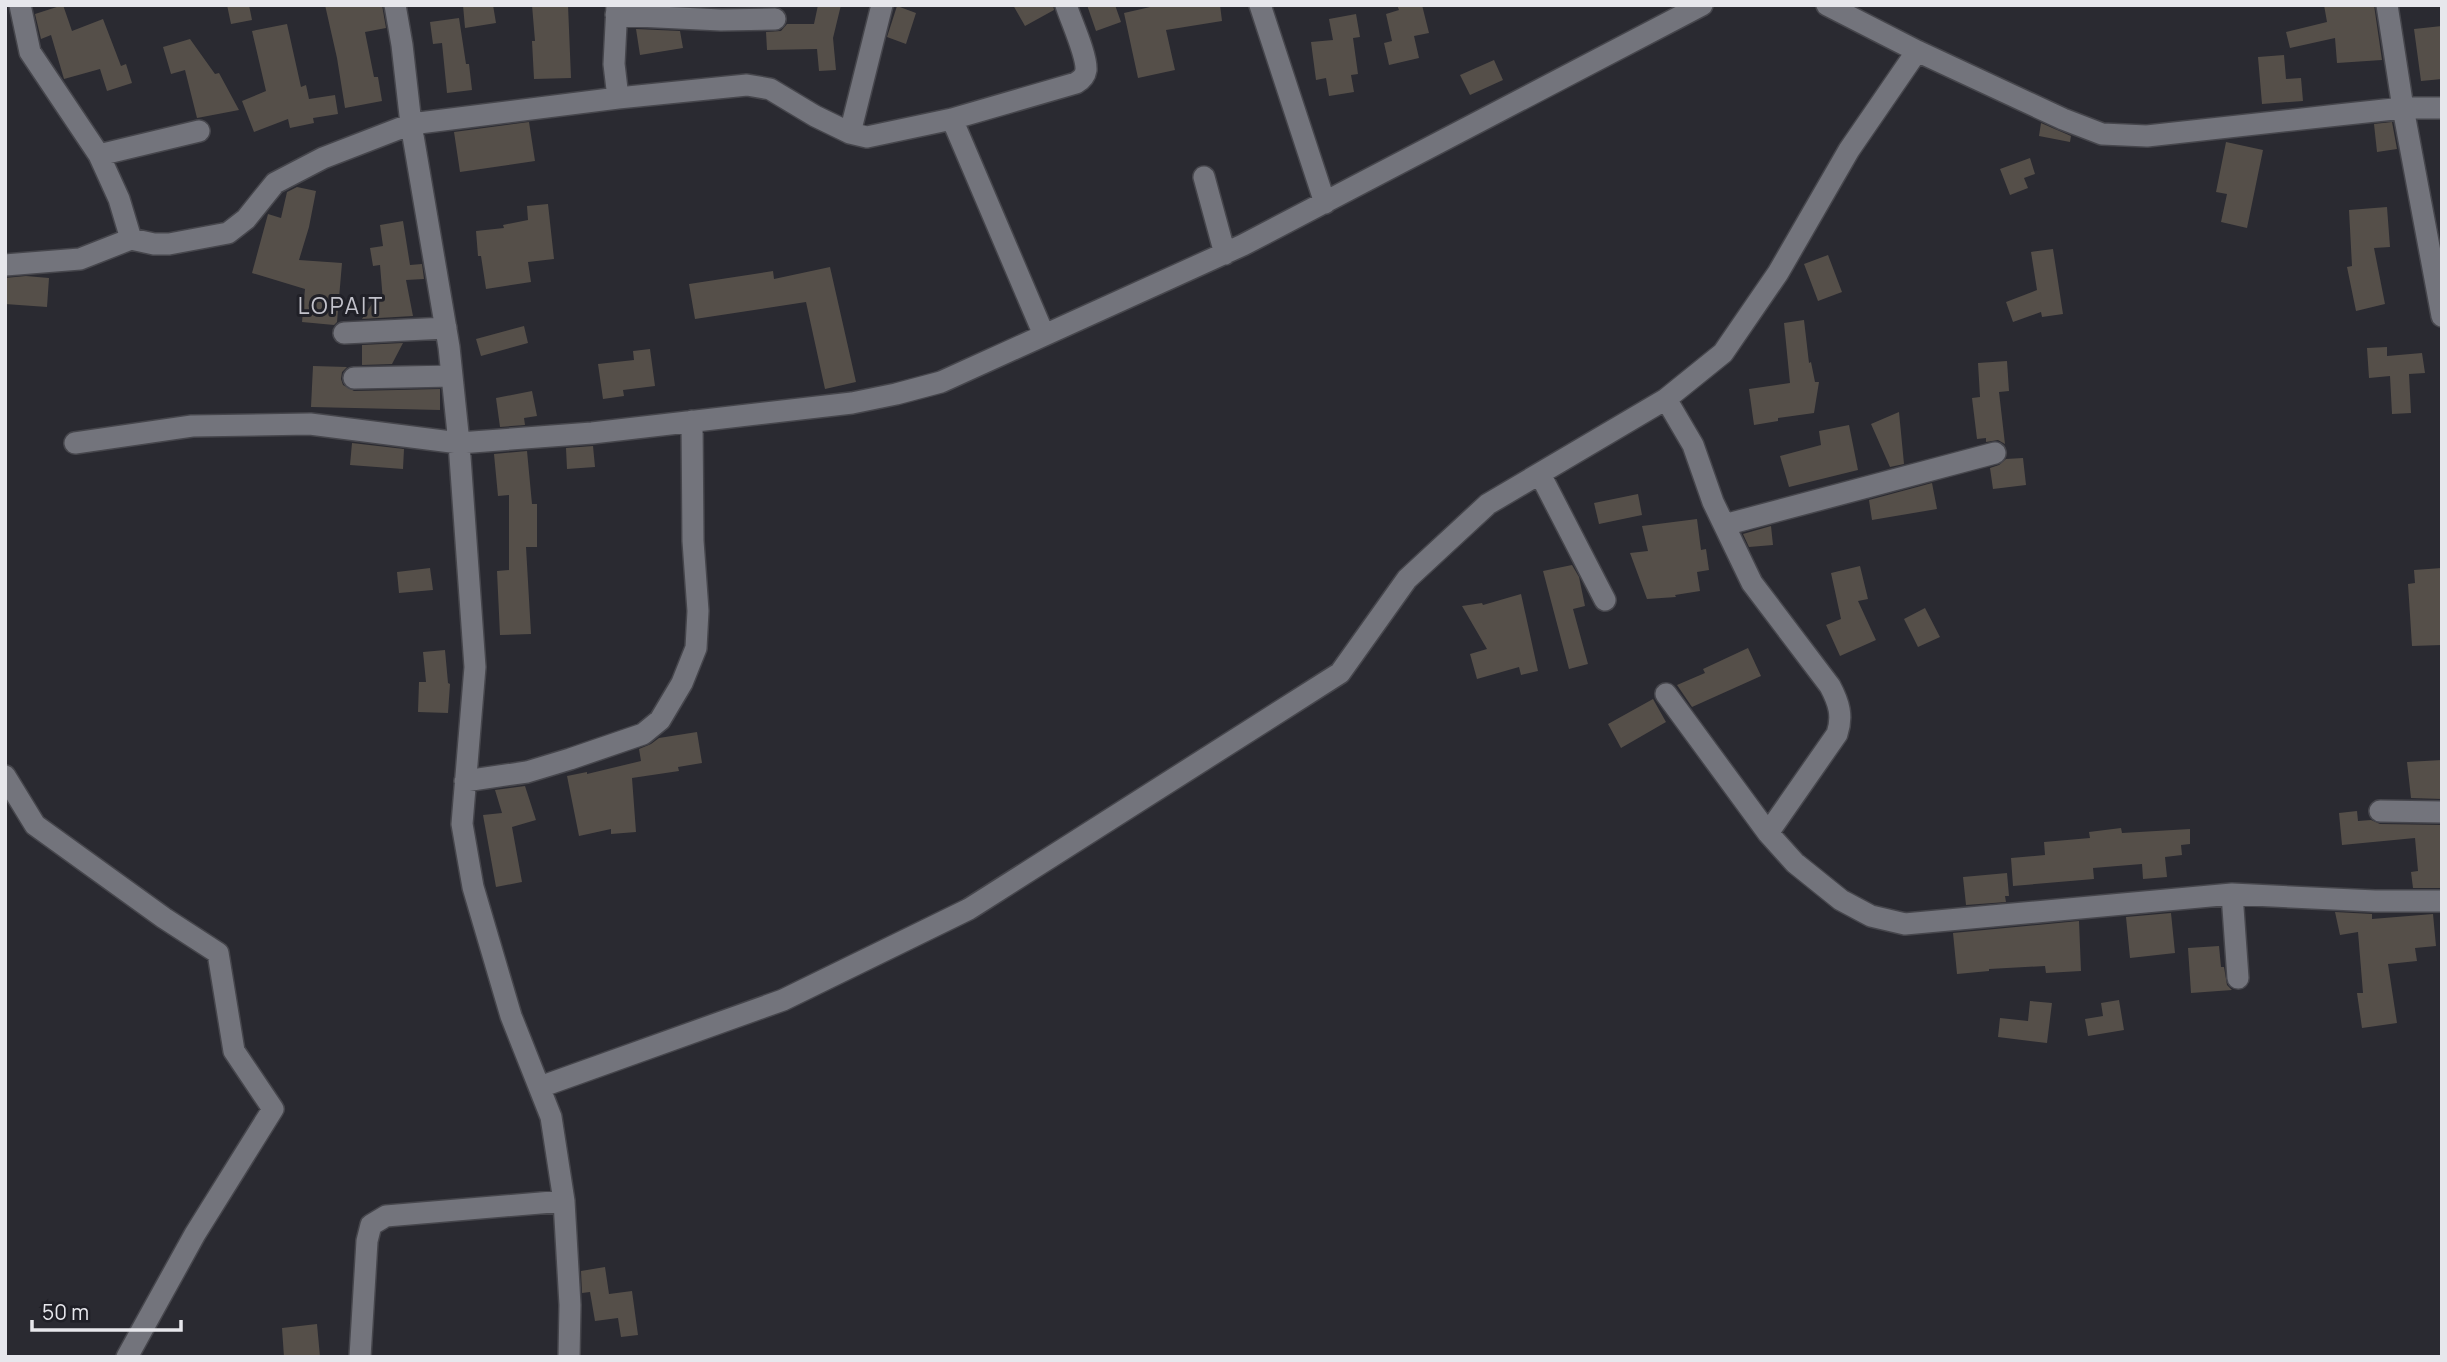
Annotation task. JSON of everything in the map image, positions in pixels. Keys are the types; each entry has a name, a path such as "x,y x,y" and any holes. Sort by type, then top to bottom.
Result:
{"street":[{"path":"20,5 30,52 99,155 119,199 131,239"},
{"path":"395,5 411,124 446,328 459,443 475,667 461,824 472,887 511,1016 551,1116 564,1201 570,1305 569,1357"},
{"path":"850,133 882,5"},
{"path":"5,265 80,259 131,239 169,244 228,233 246,219 275,183 323,158 411,124 747,85 770,89 815,116 850,133 867,137 952,118 1081,80 1085,74 1085,61 1066,5"},
{"path":"1260,5 1325,203"},
{"path":"75,443 192,426 310,424 459,443 592,433 852,402 942,382 1225,254 1702,5"},
{"path":"1827,5 1917,51 2063,119 2102,134 2147,136 2403,108 2442,108"},
{"path":"2387,5 2403,108 2442,316"},
{"path":"618,98 614,64 616,10 721,20 775,19"},
{"path":"540,1087 783,1000 969,909 1340,673 1408,579 1489,504 1666,399 1723,353 1778,273 1849,150 1917,51"},
{"path":"952,118 1044,335"},
{"path":"99,155 199,131"},
{"path":"1204,177 1225,254"},
{"path":"344,333 446,328"},
{"path":"354,378 452,376"},
{"path":"1666,399 1693,445 1713,502 1752,583 1830,686 1842,720 1837,734 1768,833"},
{"path":"465,781 527,772 581,756 643,734 660,720 682,683 696,648 698,611 693,541 692,421"},
{"path":"1724,525 1995,453"},
{"path":"1540,474 1605,600"},
{"path":"1666,694 1768,833 1795,863 1841,900 1871,916 1905,923 2232,894 2375,901 2442,901"},
{"path":"5,776 35,825 163,918 218,953 234,1051 273,1109 195,1234 127,1357"},
{"path":"2380,811 2442,812"},
{"path":"2232,894 2238,978"},
{"path":"360,1357 366,1241 371,1225 386,1216 564,1201"}],"building":[{"path":"63,5 72,31 103,19 121,66 126,64 132,83 107,91 100,69 64,79 51,35 41,39 35,14"},
{"path":"227,5 249,5 252,20 231,24"},
{"path":"325,5 382,5 386,28 365,32 382,101 345,108"},
{"path":"463,5 493,5 496,23 465,28"},
{"path":"532,5 568,5 571,78 534,79"},
{"path":"818,5 841,5 833,38 836,70 819,71 817,49 767,50 766,32 781,31 787,24 814,24"},
{"path":"1013,5 1053,5 1054,10 1025,26"},
{"path":"1087,5 1115,5 1121,22 1096,31"},
{"path":"1159,5 1220,5 1222,21 1166,30 1175,70 1138,78 1124,13"},
{"path":"1397,5 1422,5 1429,33 1414,36 1419,58 1389,65 1384,43 1392,41 1386,14 1399,10"},
{"path":"2324,5 2374,5 2382,60 2337,63 2335,38 2290,48 2286,32 2327,22"},
{"path":"897,6 916,13 906,44 887,37"},
{"path":"1356,14 1360,37 1353,38 1358,74 1351,75 1354,92 1329,96 1326,78 1316,80 1311,42 1333,40 1329,19"},
{"path":"459,18 472,90 447,93 442,43 433,44 430,22"},
{"path":"287,24 301,87 306,85 309,99 335,95 338,114 313,118 314,123 290,128 288,119 254,132 242,101 266,91 252,31"},
{"path":"2442,26 2442,79 2421,81 2414,29"},
{"path":"636,29 680,31 683,48 640,55"},
{"path":"190,39 215,74 219,73 239,110 197,118 185,70 171,74 163,47"},
{"path":"2284,55 2286,79 2301,78 2303,101 2262,104 2258,57"},
{"path":"1494,60 1503,80 1470,95 1460,75"},
{"path":"529,122 535,161 460,172 454,132"},
{"path":"2392,122 2397,149 2377,152 2374,124"},
{"path":"2041,123 2071,136 2070,142 2039,136"},
{"path":"2226,142 2263,150 2247,228 2221,222 2227,194 2216,192"},
{"path":"2030,158 2035,174 2024,178 2028,188 2010,195 2000,169"},
{"path":"297,187 316,191 299,260 342,263 337,322 334,325 302,322 305,289 252,273 268,214 281,218 287,192"},
{"path":"548,204 554,259 528,262 531,282 486,289 481,256 478,256 476,231 504,228 503,225 528,220 527,206"},
{"path":"2387,207 2390,247 2374,248 2385,304 2356,311 2347,267 2352,266 2349,210"},
{"path":"403,221 410,265 422,264 424,279 406,280 413,316 362,319 374,301 383,301 380,265 373,266 370,248 383,246 380,225"},
{"path":"2053,249 2063,314 2042,317 2041,312 2013,322 2006,302 2037,290 2031,252"},
{"path":"1828,255 1842,292 1818,301 1804,264"},
{"path":"830,267 856,382 825,389 806,302 695,319 689,284 773,271 774,279"},
{"path":"5,278 49,278 47,307 5,304"},
{"path":"1804,320 1809,363 1811,362 1815,382 1819,382 1814,413 1778,418 1778,421 1754,425 1749,389 1790,383 1784,323"},
{"path":"524,326 528,343 481,356 476,339"},
{"path":"403,343 392,364 362,365 362,345"},
{"path":"2387,347 2387,356 2422,353 2425,373 2409,374 2411,413 2392,414 2390,376 2369,378 2367,348"},
{"path":"650,349 655,386 623,390 624,396 603,399 598,364 634,360 633,351"},
{"path":"2007,361 2009,391 1999,392 2005,444 1998,440 1986,442 1986,438 1977,439 1972,398 1980,397 1978,363"},
{"path":"313,366 347,367 342,372 341,379 343,385 354,391 440,389 440,410 311,407"},
{"path":"532,391 537,416 524,418 525,425 500,427 496,398"},
{"path":"1899,412 1904,464 1890,467 1871,424"},
{"path":"1849,425 1858,470 1789,487 1780,456 1821,445 1819,431"},
{"path":"352,443 404,449 403,469 350,465"},
{"path":"593,446 595,467 567,469 566,448"},
{"path":"527,451 532,504 537,504 537,547 526,547 531,634 500,635 497,571 509,570 509,495 498,496 494,454"},
{"path":"2023,458 2026,485 1993,489 1990,468 2006,459"},
{"path":"1932,483 1937,509 1872,520 1869,500"},
{"path":"1638,494 1642,515 1599,524 1594,503"},
{"path":"1697,519 1701,550 1706,549 1709,570 1697,572 1700,591 1675,595 1676,597 1647,599 1630,553 1648,551 1642,526"},
{"path":"1771,526 1773,545 1749,547 1743,534"},
{"path":"1572,565 1579,577 1585,606 1573,609 1588,664 1569,669 1543,571"},
{"path":"1860,566 1868,599 1858,601 1876,640 1840,656 1826,625 1841,619 1831,573"},
{"path":"430,568 433,590 399,593 397,572"},
{"path":"2442,568 2442,645 2412,646 2408,584 2415,583 2414,570"},
{"path":"1521,594 1538,671 1521,675 1519,667 1477,679 1470,654 1487,649 1462,606 1483,605"},
{"path":"1925,608 1940,637 1918,647 1904,619"},
{"path":"1748,648 1761,676 1692,707 1677,685 1705,673 1703,669"},
{"path":"445,650 450,684 448,713 418,712 419,682 426,682 423,652"},
{"path":"1653,699 1666,722 1621,748 1608,724"},
{"path":"697,732 702,763 678,767 679,771 632,778 636,832 611,834 611,829 579,836 567,776 641,761 639,749 659,738"},
{"path":"2442,760 2442,799 2411,798 2407,762"},
{"path":"525,786 536,820 512,827 522,882 496,887 483,815 502,813 495,790"},
{"path":"2357,811 2358,821 2442,825 2442,888 2413,888 2411,872 2418,871 2415,838 2342,845 2339,813"},
{"path":"2121,828 2122,833 2190,829 2190,844 2181,845 2182,855 2165,857 2167,877 2143,879 2142,864 2093,868 2094,879 2013,886 2011,858 2045,855 2044,842 2090,838 2089,832"},
{"path":"2007,873 2009,896 2005,896 2006,902 1966,905 1963,877"},
{"path":"2335,912 2372,914 2372,919 2433,914 2436,946 2415,948 2417,961 2388,964 2397,1023 2362,1028 2357,993 2363,993 2358,932 2340,935"},
{"path":"2171,913 2175,953 2130,958 2126,917"},
{"path":"2079,921 2081,971 2046,973 2045,966 1957,974 1953,933"},
{"path":"2219,946 2221,967 2224,967 2227,985 2232,990 2191,993 2188,948"},
{"path":"2119,1000 2124,1030 2088,1036 2085,1019 2103,1016 2101,1003"},
{"path":"2030,1001 2052,1003 2047,1043 1998,1037 2000,1018 2028,1021"},
{"path":"605,1267 609,1294 632,1291 638,1335 621,1337 618,1318 595,1321 590,1292 582,1293 581,1271"},
{"path":"317,1324 320,1357 284,1357 282,1328"}],"district":[{"name":"LOPAIT","path":"341,306"}]}
